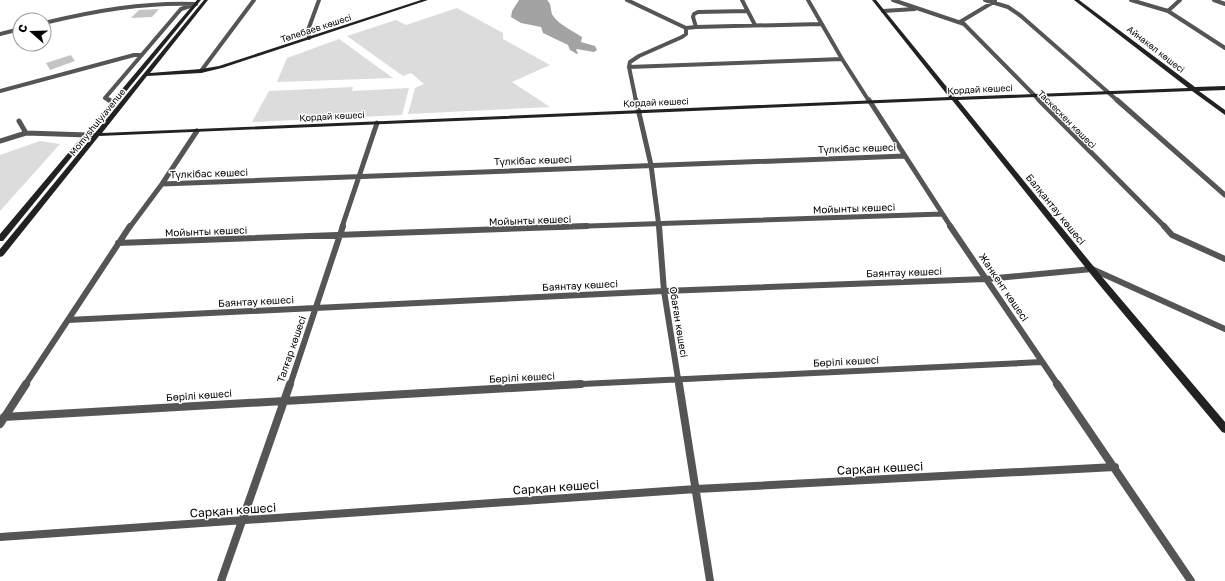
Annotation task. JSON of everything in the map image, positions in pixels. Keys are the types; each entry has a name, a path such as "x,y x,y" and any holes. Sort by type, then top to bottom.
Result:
{"street":[{"name":"Momyshuly avenue","path":"0,254 206,0"},
{"path":"201,71 254,0"},
{"path":"309,38 308,30 319,0"},
{"name":"Төлебаев көшесі","path":"135,76 211,69 237,62 426,0"},
{"path":"627,0 686,28 821,24"},
{"path":"742,0 755,26"},
{"name":"Жанкент көшесі","path":"808,0 842,59 942,214 1191,581"},
{"name":"Балқантау көшесі","path":"874,0 1092,269 1225,429"},
{"name":"Таскескен көшесі","path":"893,0 960,22 1172,235 1225,259"},
{"path":"984,0 1008,7 1021,16 1225,195"},
{"path":"960,22 998,0"},
{"name":"Айнакөл көшесі","path":"1076,0 1225,113"},
{"path":"1131,0 1168,11 1225,48"},
{"path":"1168,11 1180,0"},
{"path":"1214,0 1225,4"},
{"path":"52,21 127,3 182,1 197,2"},
{"name":"Momyshuly avenue","path":"0,239 197,2"},
{"path":"113,103 105,98 181,9 197,2"},
{"path":"883,11 919,8"},
{"path":"696,27 693,17 694,14 698,12 747,11"},
{"path":"686,28 686,34 682,37 639,56 630,62 629,67 842,59"},
{"path":"0,34 12,31"},
{"path":"0,91 134,55 142,55"},
{"name":"Обаған көшесі","path":"629,67 638,112 652,165 659,224 664,291 710,581"},
{"name":"Қордай көшесі","path":"88,135 1225,88"},
{"path":"19,120 26,133"},
{"name":"Талғар көшесі","path":"221,581 316,308 338,235 376,123"},
{"path":"0,424 118,243 162,184 197,131"},
{"path":"0,141 26,133 88,135"},
{"name":"Түлкібас көшесі","path":"162,184 905,156"},
{"name":"Мойынты көшесі","path":"118,243 942,214"},
{"path":"1092,269 1225,329"},
{"name":"Баянтау көшесі","path":"68,320 664,291 986,279 1092,269"},
{"name":"Бөрілі көшесі","path":"4,417 678,378 1042,362"},
{"name":"Сарқан көшесі","path":"0,537 696,490 1115,467"}],"shaded area":[{"path":"519,0 547,0 550,4 553,15 557,20 582,37 581,42 595,46 597,50 594,52 577,49 577,54 570,50 568,45 543,33 541,27 521,23 511,17 512,11"},
{"path":"457,8 503,33 503,39 550,65 512,82 550,107 408,114 415,88 424,84 411,73 403,76 347,36 396,20 406,25"},
{"path":"339,39 393,78 277,82 287,58"},
{"path":"353,87 352,91 409,88 402,115 252,122 269,91"},
{"path":"40,141 60,144 0,211 0,155"}],"building":[{"path":"159,9 152,17 131,18 139,10"},
{"path":"71,55 75,61 50,70 46,63"}]}
